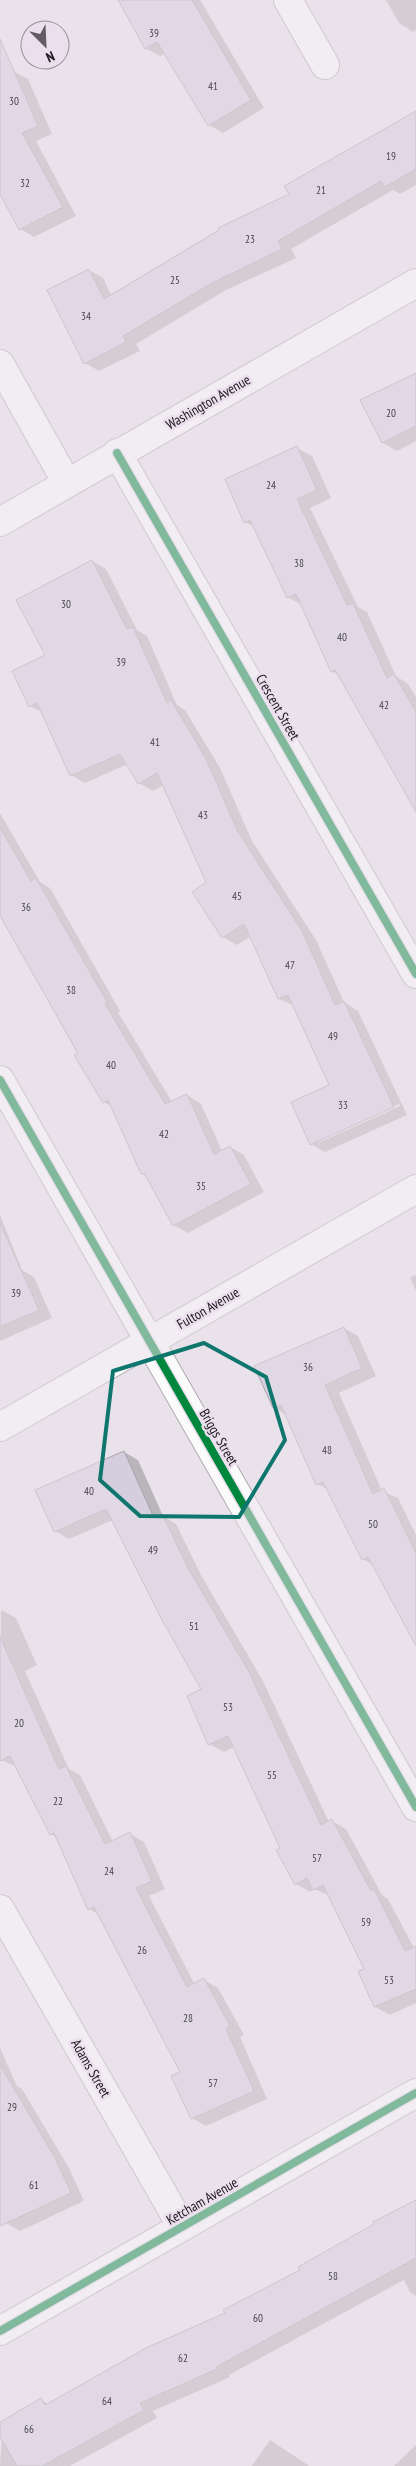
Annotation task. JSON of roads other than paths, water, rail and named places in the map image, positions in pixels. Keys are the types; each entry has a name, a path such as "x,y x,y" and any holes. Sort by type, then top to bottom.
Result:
{"street":[{"path":"288,0 325,65"},
{"name":"Washington Avenue","path":"0,522 416,283"},
{"path":"0,364 67,483"},
{"name":"Crescent Street","path":"117,454 416,974"},
{"name":"Briggs Street","path":"0,1080 416,1807"},
{"name":"Fulton Avenue","path":"0,1427 416,1189"},
{"name":"Adams Street","path":"0,1909 182,2227"},
{"name":"Ketcham Avenue","path":"0,2331 416,2093"}]}
